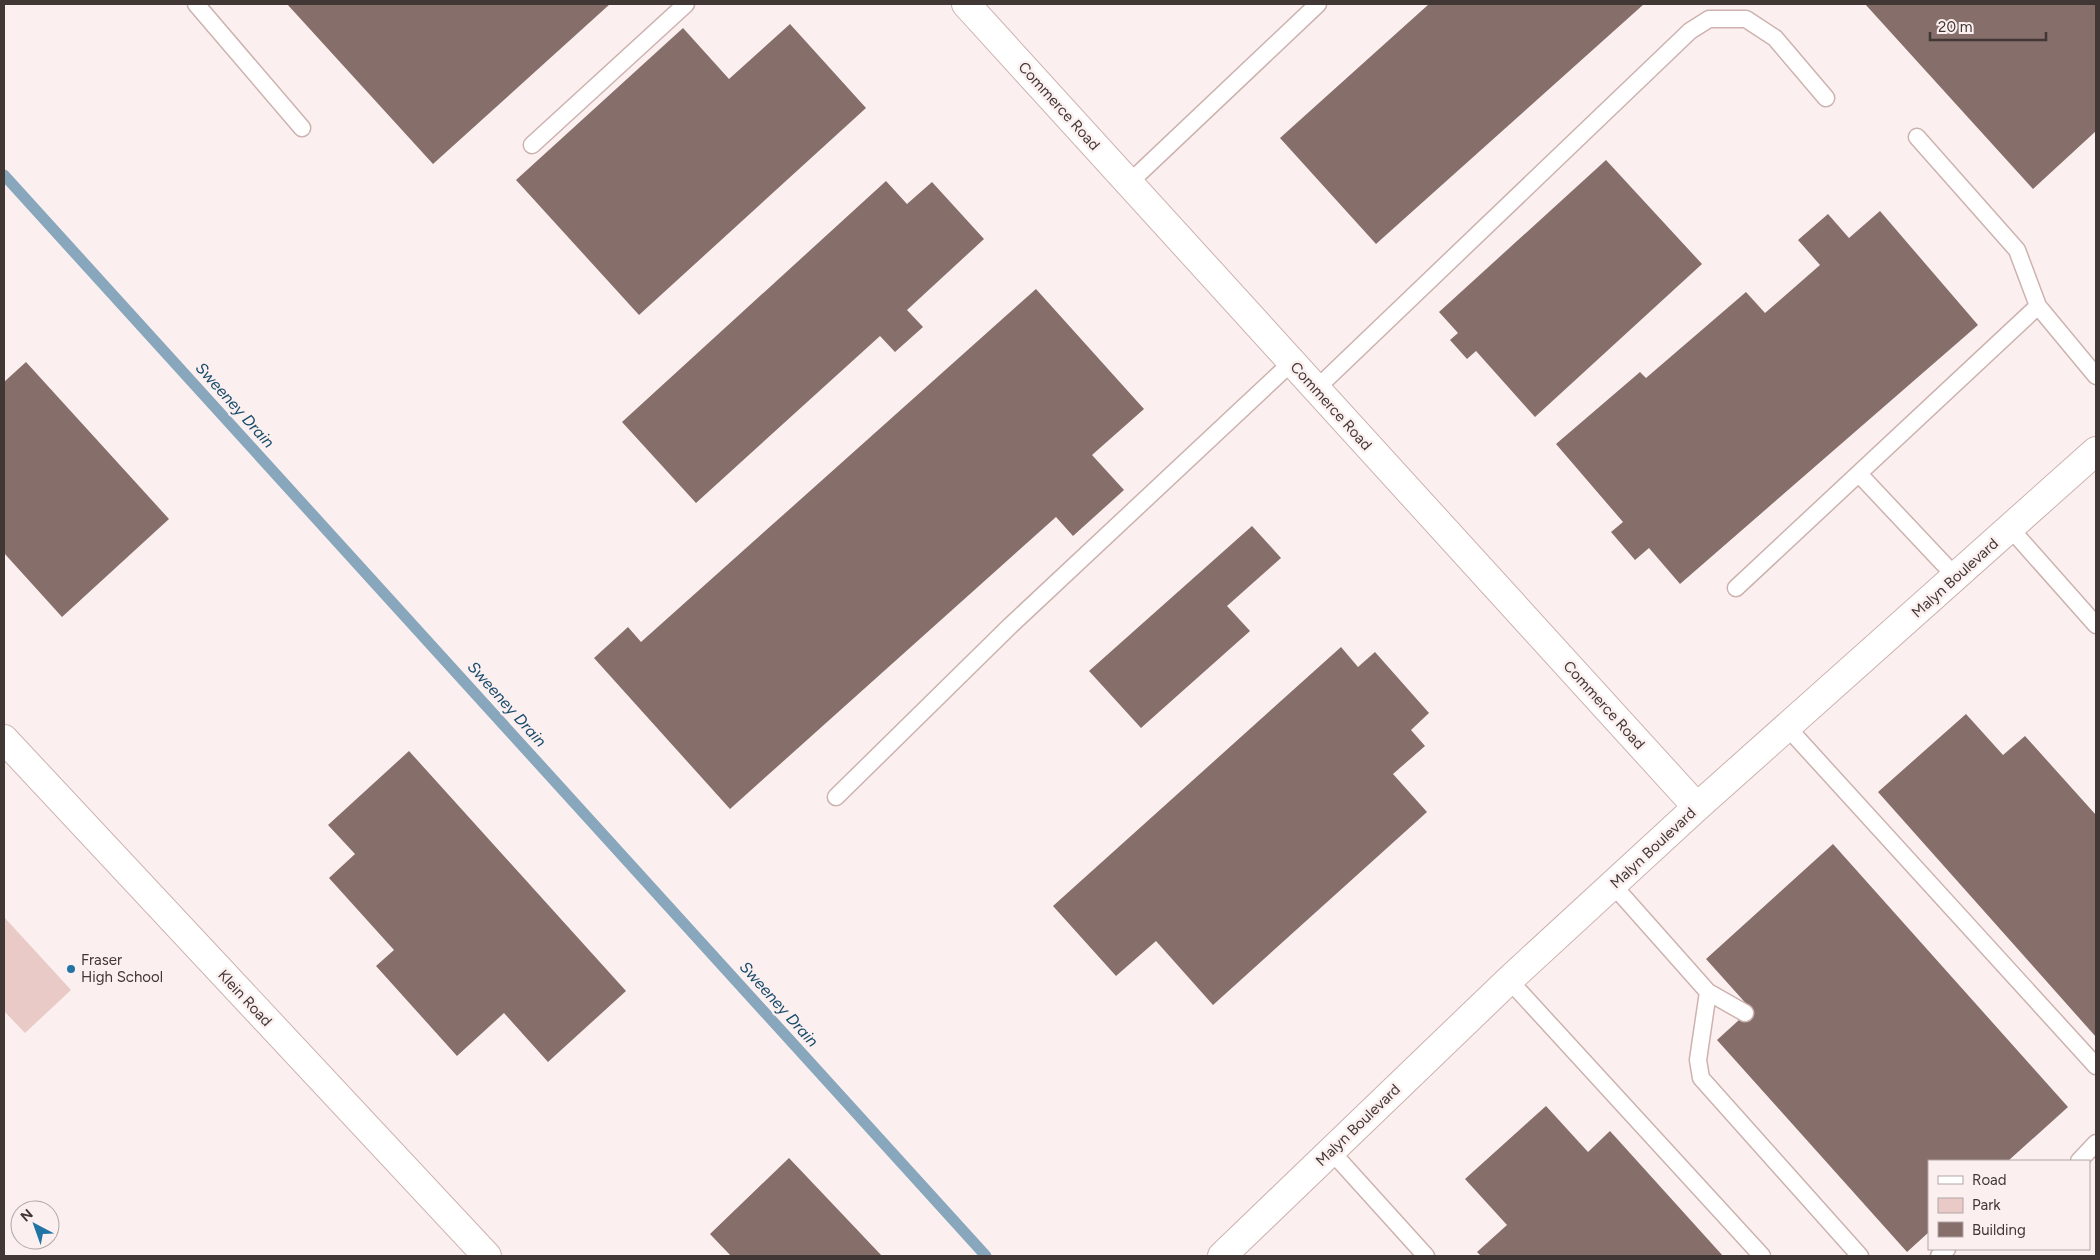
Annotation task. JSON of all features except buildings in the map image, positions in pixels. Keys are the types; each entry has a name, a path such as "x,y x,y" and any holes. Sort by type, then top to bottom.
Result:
{"street":[{"name":"Commerce Road","path":"966,4 1697,807"},
{"name":"Malyn Boulevard","path":"1222,1256 1509,980 1697,807 2096,451"},
{"name":"Klein Road","path":"4,739 487,1256"}],"lane":[{"path":"196,4 302,128"},
{"path":"532,145 686,4"},
{"path":"1129,183 1318,4"},
{"path":"1316,389 1690,31 1709,19 1746,19 1775,38 1826,98"},
{"path":"1917,137 2017,250 2038,306 2096,376"},
{"path":"1736,588 1860,475 2038,306"},
{"path":"836,797 1010,626 1292,362"},
{"path":"1860,475 1956,577"},
{"path":"2010,528 2096,625"},
{"path":"1787,727 2096,1066"},
{"path":"1613,885 1708,992 1745,1013"},
{"path":"1509,980 1762,1256"},
{"path":"1708,992 1698,1060 1701,1078 1860,1256"},
{"path":"2080,1160 2096,1144"},
{"path":"1331,1151 1426,1256"}],"green space":[{"path":"4,917 71,990 25,1033 4,1011"}],"waterway":[{"name":"Sweeney Drain","path":"4,175 986,1256"}],"place":[{"name":"Fraser High School","path":"71,969"}]}
